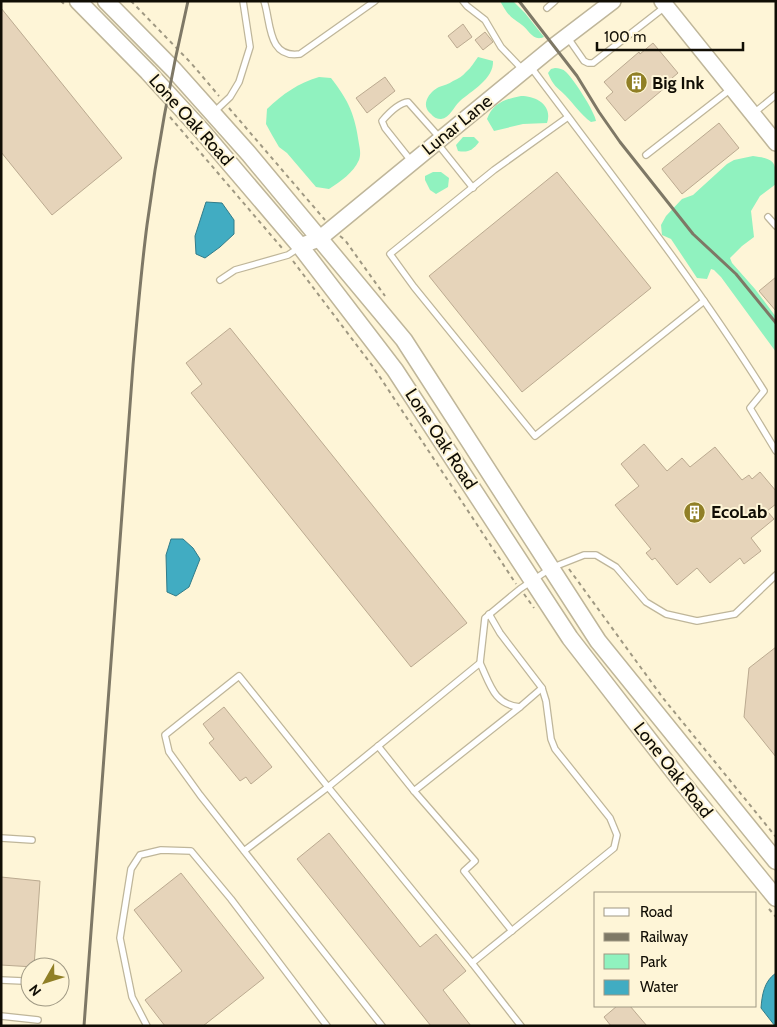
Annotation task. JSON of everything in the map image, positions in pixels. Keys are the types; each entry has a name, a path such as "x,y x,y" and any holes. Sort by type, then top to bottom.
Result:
{"main road":[{"name":"Lone Oak Road","path":"106,1 174,70 218,108 319,239 404,340 558,566 598,641 776,861"},
{"name":"Lone Oak Road","path":"73,5 189,117 294,250 396,370 526,584 681,781 770,900"}],"street":[{"name":"Lunar Lane","path":"294,250 319,239 566,36 613,1"},
{"path":"664,4 776,144"}],"lane":[{"path":"218,108 239,82 250,47 243,1"},
{"path":"264,1 273,42 281,51 292,55 300,54 375,1"},
{"path":"463,1 485,20 501,46 527,68 568,117 704,301 764,391 750,408 776,451"},
{"path":"547,8 555,1"},
{"path":"566,36 584,61 593,63 664,4"},
{"path":"646,155 732,88"},
{"path":"752,114 776,95"},
{"path":"412,162 384,128 382,121 401,104 408,102 439,140 472,188"},
{"path":"568,117 472,188 390,254 414,287 535,436 704,301"},
{"path":"768,217 776,226"},
{"path":"220,280 235,270 294,250"},
{"path":"520,707 510,706 502,702 494,692 480,663 485,618 526,584 558,566 584,555 596,555 616,568 646,602 666,614 697,621 735,614 776,575"},
{"path":"472,963 614,848 617,835 610,818 555,750 551,739 546,701 542,688 500,633 489,614"},
{"path":"244,851 328,787 480,663"},
{"path":"382,1026 200,795 169,752 165,736 239,676 521,1026"},
{"path":"414,790 542,688"},
{"path":"378,746 475,861 464,871 512,931"},
{"path":"1,838 32,840"},
{"path":"147,1026 132,997 120,938 131,869 140,855 161,850 191,850 231,899 327,1026"},
{"path":"1,980 20,981"},
{"path":"1,1016 38,1020"}],"path":[{"path":"61,1 73,5"},
{"path":"131,1 190,63 218,108 345,240 385,296"},
{"path":"166,112 275,242 294,250 374,368 526,584 537,612"},
{"path":"558,566 776,837"},
{"path":"770,900 776,917"}],"green space":[{"path":"500,1 513,1 544,37 534,37 525,27 509,15"},
{"path":"478,57 493,61 490,73 486,79 460,101 447,116 441,119 433,116 426,107 429,95 439,87 462,76"},
{"path":"555,68 565,71 574,81 588,103 596,121 591,122 587,119 553,84 548,73 551,69"},
{"path":"319,77 331,78 347,101 355,125 360,150 359,160 350,173 329,189 316,187 287,153 279,147 266,124 267,109 298,86"},
{"path":"527,96 542,103 548,111 547,123 523,124 494,131 487,119 496,105 505,100"},
{"path":"463,137 474,137 479,142 470,150 465,152 458,151 456,145"},
{"path":"753,156 770,160 773,163 776,171 776,184 760,196 751,211 754,237 730,258 776,317 776,352 721,277 711,269 707,279 697,278 671,239 662,235 661,225 666,216 682,199 693,195 727,164 734,160"},
{"path":"433,172 441,172 449,178 448,187 436,194 430,190 425,180 425,176"}],"water":[{"path":"206,202 222,203 234,220 234,234 205,258 196,254 195,236"},
{"path":"171,539 183,539 193,548 200,559 189,587 176,596 167,592 166,555"},
{"path":"776,973 775,1026 761,1008 766,984"}],"building":[{"path":"1,8 122,158 52,215 1,152"},
{"path":"463,24 472,37 457,48 448,36"},
{"path":"485,32 493,42 483,50 475,40"},
{"name":"Big Ink","path":"653,43 678,73 665,84 667,86 625,121 606,98 613,92 604,82 639,52 640,54"},
{"path":"385,77 395,91 367,113 356,98"},
{"path":"719,123 739,148 682,194 662,169"},
{"path":"557,172 651,288 522,392 429,276"},
{"path":"776,277 776,311 759,291"},
{"path":"230,328 467,623 411,667 191,393 202,384 186,363"},
{"name":"EcoLab","path":"644,444 667,471 682,458 690,467 715,447 742,480 749,475 752,479 760,472 776,491 776,504 767,511 774,519 751,538 761,551 744,564 740,558 710,583 697,568 677,585 655,558 652,560 646,553 651,549 615,505 639,486 621,464"},
{"path":"776,647 776,757 744,717 749,668"},
{"path":"224,707 272,767 251,784 246,777 240,781 209,743 214,739 203,724"},
{"path":"329,833 420,947 436,934 466,971 443,990 471,1026 431,1026 297,859"},
{"path":"181,873 264,978 203,1026 165,1026 145,1000 182,971 134,910"},
{"path":"1,877 40,881 35,957 20,957 20,966 1,965"},
{"path":"616,1007 631,1007 647,1026 611,1026 604,1017"}],"railway":[{"path":"84,1026 141,277 160,141 188,1"},
{"path":"519,1 577,76 620,142 693,234 736,274 776,323"}],"place":[{"name":"Big Ink","path":"636,83"},
{"name":"EcoLab","path":"695,512"}]}
